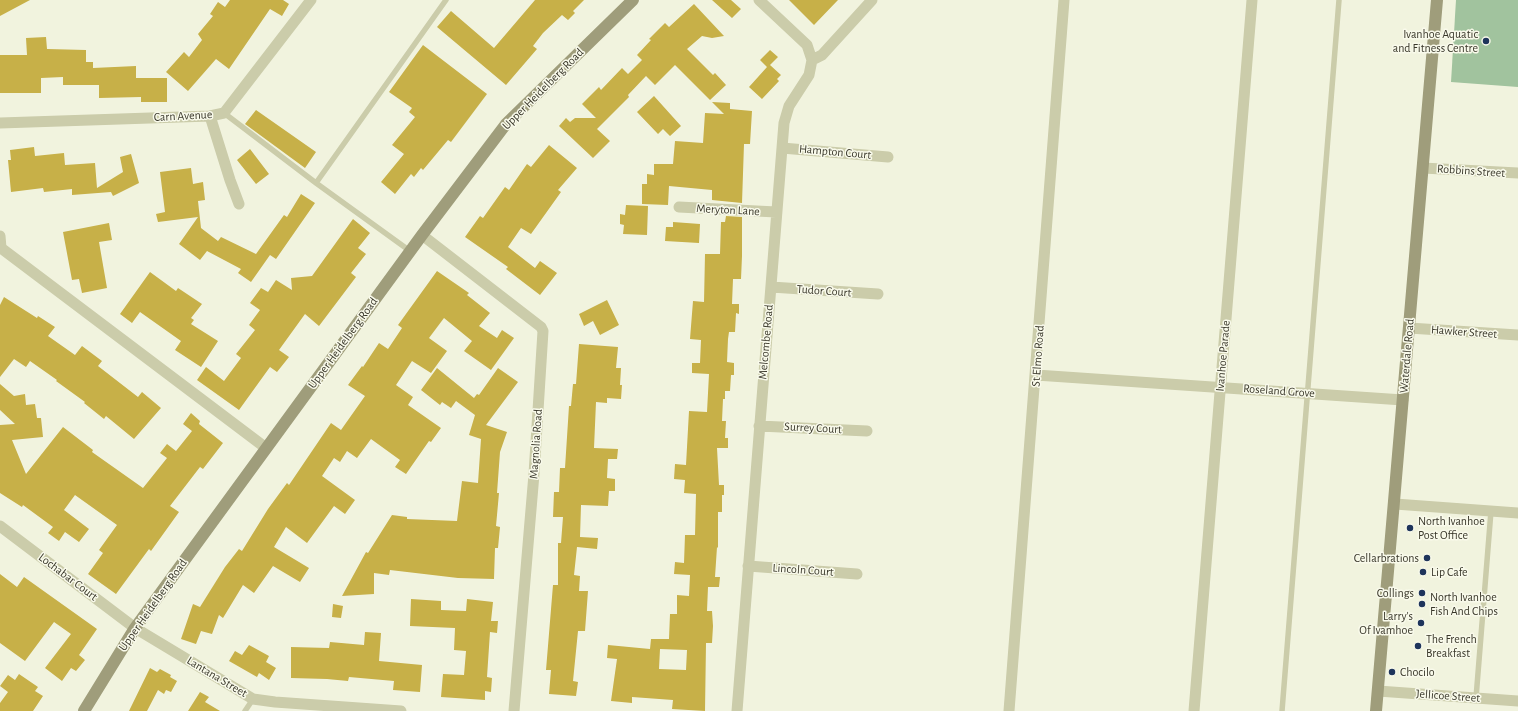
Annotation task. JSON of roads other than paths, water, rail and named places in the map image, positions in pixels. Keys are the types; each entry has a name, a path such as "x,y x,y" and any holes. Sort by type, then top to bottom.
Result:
{"main road":[{"name":"Upper Heidelberg Road","path":"84,711 135,628 422,236 506,124 633,0"},
{"name":"Waterdale Road","path":"1376,711 1395,504 1437,0"}],"street":[{"name":"Carn Avenue","path":"0,123 210,116 224,113 311,0"},
{"path":"759,0 807,46 812,60 822,55 872,0"},
{"name":"St Elmo Road","path":"1009,711 1064,0"},
{"name":"Ivanhoe Parade","path":"1194,711 1252,0"},
{"name":"Melcombe Road","path":"737,711 785,115 788,106 809,75 812,60"},
{"path":"210,116 239,204"},
{"name":"Hampton Court","path":"782,148 888,157"},
{"name":"Robbins Street","path":"1423,168 1518,174"},
{"name":"Meryton Lane","path":"679,207 776,212"},
{"path":"0,236 1,248 266,448"},
{"name":"Magnolia Road","path":"422,236 537,324 543,332 535,466 514,711"},
{"name":"Tudor Court","path":"770,287 878,294"},
{"name":"Hawker Street","path":"1409,328 1518,335"},
{"name":"Roseland Grove","path":"1036,375 1403,400"},
{"name":"Surrey Court","path":"759,426 867,431"},
{"path":"1395,504 1518,513"},
{"name":"Lochabar Court","path":"0,526 135,628"},
{"name":"Lincoln Court","path":"748,566 858,574"},
{"name":"Lantana Street","path":"135,628 254,699 274,707 401,711"},
{"name":"Jellicoe Street","path":"1378,691 1518,701"}],"lane":[{"path":"316,183 446,0"},
{"path":"1282,711 1339,0"},
{"path":"224,113 316,183 411,251"},
{"path":"1476,698 1491,512"},
{"path":"245,711 254,699"}],"place":[{"name":"Ivanhoe Aquatic and Fitness Centre","path":"1486,41"},
{"name":"North Ivanhoe Post Office","path":"1410,528"},
{"name":"Cellarbrations","path":"1427,558"},
{"name":"Lip Cafe","path":"1423,572"},
{"name":"Collings","path":"1422,593"},
{"name":"North Ivanhoe Fish And Chips","path":"1422,604"},
{"name":"Larry’s Of Ivamhoe","path":"1421,623"},
{"name":"The French Breakfast","path":"1418,646"},
{"name":"Chocilo","path":"1392,672"}]}
